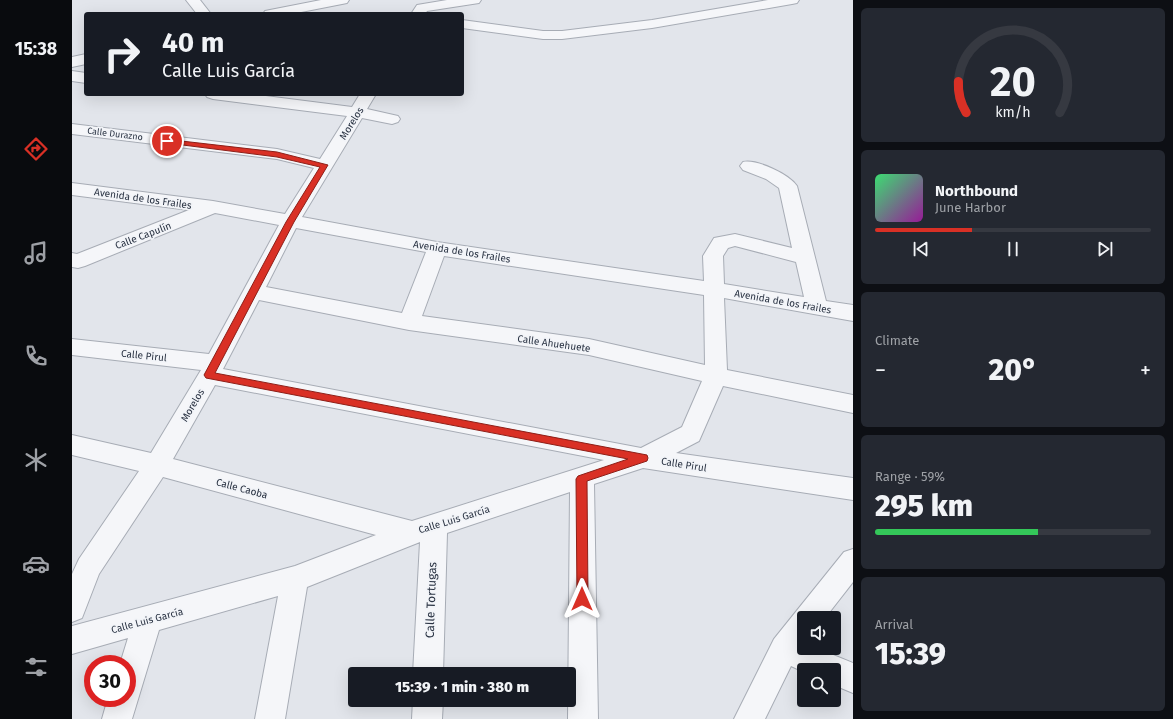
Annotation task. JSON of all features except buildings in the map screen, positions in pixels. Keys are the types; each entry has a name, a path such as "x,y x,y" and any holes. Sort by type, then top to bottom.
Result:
{"street":[{"path":"193,0 202,12"},
{"path":"286,12 302,10 342,0"},
{"path":"421,7 474,0"},
{"path":"464,24 562,35 652,24 792,0"},
{"path":"72,62 84,59"},
{"path":"72,76 84,78"},
{"path":"229,96 357,112 392,119"},
{"name":"Morelos","path":"72,609 80,567 157,465 212,369 290,222 367,96"},
{"name":"Calle Durazno","path":"72,129 277,154 324,165"},
{"path":"749,166 772,176 788,186 804,258 817,307"},
{"name":"Avenida de los Frailes","path":"72,189 213,207 437,248 713,289 853,313"},
{"name":"Calle Capulín","path":"72,260 78,260 213,207"},
{"name":"Calle Luis García","path":"72,640 295,579 423,529 582,479 643,458 691,434 716,376 713,256 721,243 735,240 804,258"},
{"path":"409,322 437,248"},
{"name":"Calle Ahuehuete","path":"253,292 409,322 590,347 716,376 853,404"},
{"name":"Calle Pirul","path":"72,347 212,369 643,458 853,489"},
{"name":"Calle Caoba","path":"72,445 423,529"},
{"path":"582,479 583,719"},
{"name":"Calle Tortugas","path":"423,529 428,667"},
{"path":"814,611 853,561"},
{"path":"270,719 295,579"},
{"path":"136,658 148,620"},
{"path":"749,719 784,649 797,632"},
{"path":"784,649 853,678"},
{"path":"117,719 120,707"},
{"path":"427,719 428,707"}],"route":[{"path":"167,141 277,154 324,165 290,222 209,375 643,458 582,479 582,599"}]}
